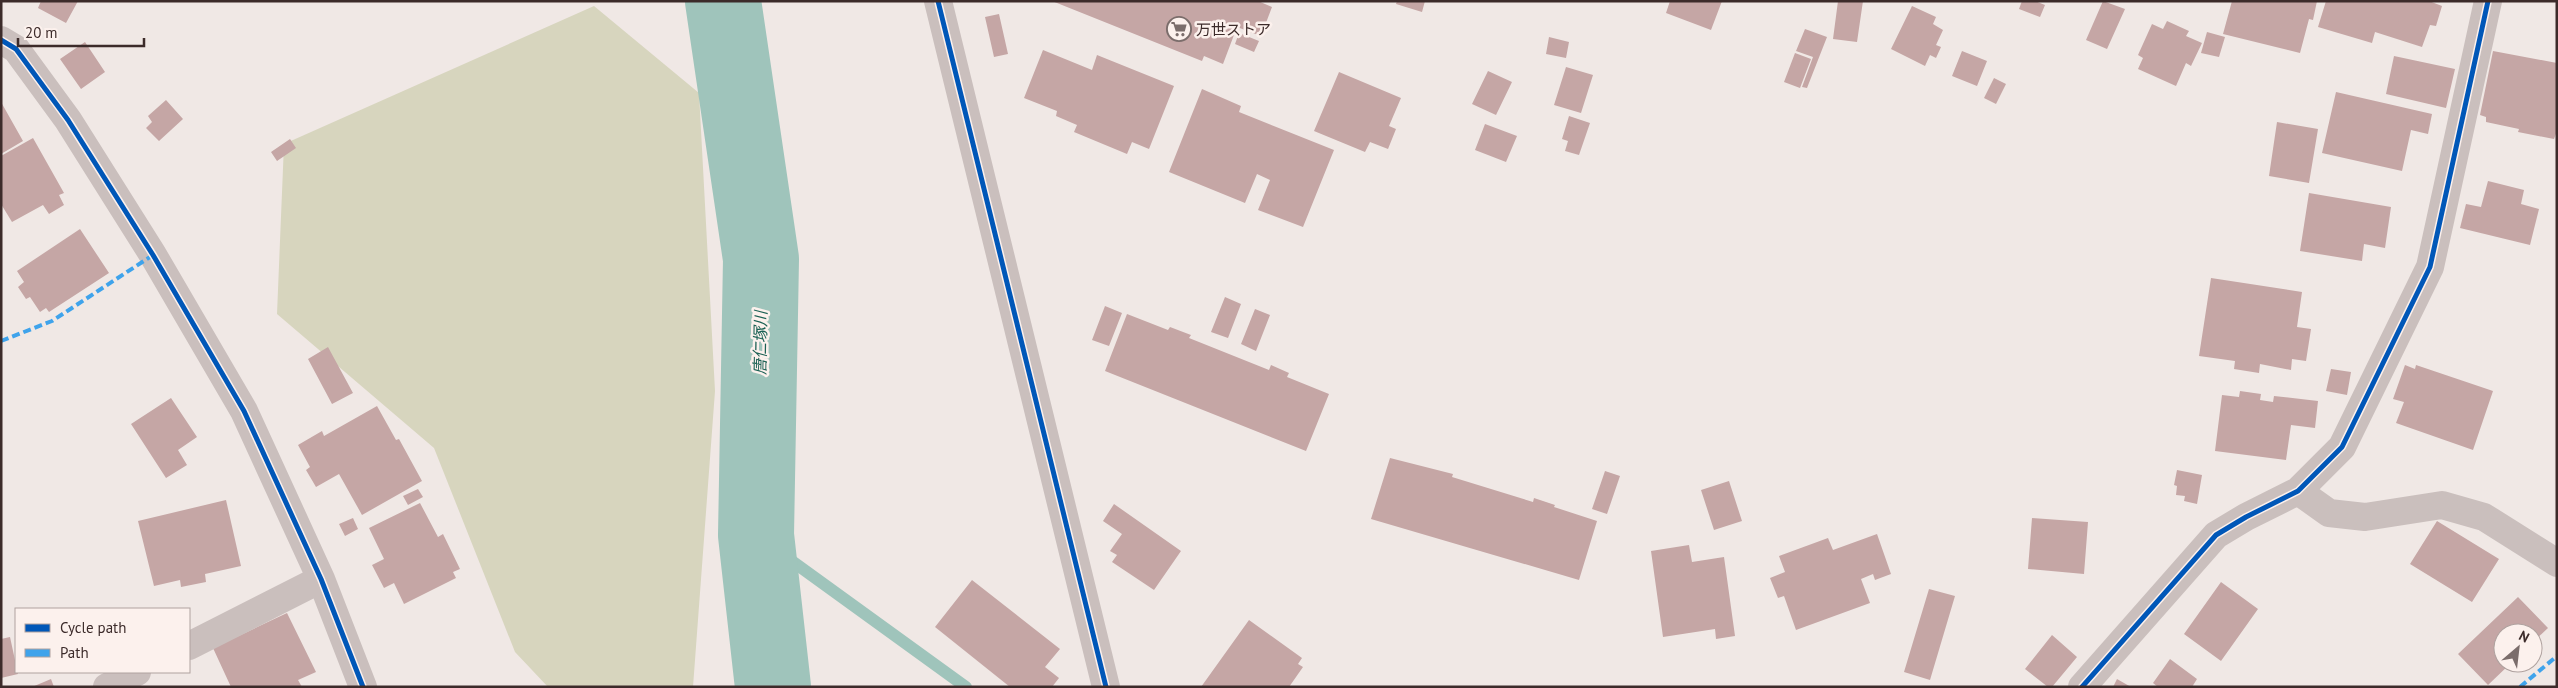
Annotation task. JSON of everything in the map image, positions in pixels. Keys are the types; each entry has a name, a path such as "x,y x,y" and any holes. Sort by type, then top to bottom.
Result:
{"street":[{"path":"938,1 1106,687"},
{"path":"2082,687 2216,535 2246,517 2298,491 2342,447 2430,267 2488,1"},
{"path":"1,40 16,49 68,120 158,263 244,411 321,579 364,687"},
{"path":"2298,491 2329,513 2365,517 2442,505 2484,517 2557,563"},
{"path":"190,645 321,579"},
{"path":"107,687 134,673"}],"shaded area":[{"path":"594,6 699,93 715,391 693,687 548,687 515,652 434,448 277,314 284,144"}],"building":[{"path":"41,1 78,1 66,23 38,8"},
{"name":"万世ストア","path":"1052,1 1258,1 1272,7 1261,36 1237,27 1223,64 1204,56 1202,61"},
{"path":"1397,1 1425,1 1422,12 1396,4"},
{"path":"1670,1 1722,1 1711,30 1666,13"},
{"path":"1838,1 1863,1 1857,42 1833,39"},
{"path":"2022,1 2035,1 2045,5 2040,17 2019,9"},
{"path":"2103,1 2125,9 2107,49 2086,40"},
{"path":"2232,1 2317,1 2313,20 2309,19 2300,53 2223,34"},
{"path":"2326,1 2429,1 2442,6 2436,26 2430,25 2422,47 2375,32 2372,43 2318,27"},
{"path":"1912,6 1936,17 1933,24 1943,30 1936,45 1941,47 1936,58 1930,55 1925,66 1891,49"},
{"path":"999,14 1008,54 994,57 985,17"},
{"path":"2167,21 2189,31 2186,36 2202,43 2191,66 2186,63 2176,86 2138,69 2143,58 2138,55 2152,24 2163,29"},
{"path":"1805,29 1827,37 1807,88 1802,87 1813,57 1796,51"},
{"path":"2207,32 2225,37 2219,57 2201,53"},
{"path":"1239,33 1259,41 1254,52 1235,44"},
{"path":"1549,37 1569,42 1566,58 1546,54"},
{"path":"85,42 105,72 81,89 60,59"},
{"path":"1043,50 1092,70 1097,55 1174,86 1149,149 1132,142 1127,154 1074,132 1077,125 1056,116 1057,111 1024,98"},
{"path":"1962,51 1987,61 1977,86 1952,76"},
{"path":"2493,51 2557,63 2557,131 2554,139 2518,132 2519,129 2486,122 2486,117 2480,115"},
{"path":"1795,53 1811,59 1800,88 1784,82"},
{"path":"2394,56 2455,69 2446,108 2386,94"},
{"path":"1566,67 1593,75 1581,113 1554,105"},
{"path":"1488,71 1512,82 1496,115 1472,104"},
{"path":"1339,72 1401,98 1389,126 1396,129 1388,149 1370,142 1365,152 1314,131"},
{"path":"1994,78 2006,84 1996,104 1984,98"},
{"path":"1202,89 1241,106 1239,112 1334,150 1303,227 1258,210 1270,180 1257,174 1245,203 1169,172"},
{"path":"2336,92 2432,114 2428,134 2411,130 2402,171 2322,153"},
{"path":"166,100 183,119 159,141 146,128 152,122 148,116"},
{"path":"1,102 23,141 1,154"},
{"path":"1569,116 1590,123 1579,155 1565,151 1568,141 1562,139"},
{"path":"2277,122 2318,129 2309,183 2269,176"},
{"path":"1485,124 1517,136 1506,162 1475,150"},
{"path":"33,138 64,193 59,195 64,205 49,214 43,205 12,222 1,204 1,156"},
{"path":"290,139 296,148 277,161 271,152"},
{"path":"2488,181 2524,190 2521,204 2539,209 2530,245 2460,228 2466,204 2481,207"},
{"path":"2309,193 2391,207 2385,248 2364,244 2362,261 2300,251"},
{"path":"80,229 109,273 49,312 46,308 40,312 30,297 26,299 18,287 24,282 17,271"},
{"path":"2211,278 2302,292 2297,327 2311,329 2306,361 2292,359 2291,370 2260,364 2259,373 2234,369 2235,361 2199,356"},
{"path":"1225,297 1241,304 1228,338 1211,332"},
{"path":"1105,306 1122,313 1109,346 1092,340"},
{"path":"1255,309 1270,315 1256,351 1241,344"},
{"path":"1127,314 1168,330 1170,327 1191,335 1189,338 1269,370 1271,365 1289,373 1287,377 1329,394 1306,451 1105,371"},
{"path":"328,347 353,393 332,404 308,359"},
{"path":"2405,365 2415,369 2416,365 2493,391 2473,450 2396,423 2404,402 2393,399"},
{"path":"2331,369 2351,372 2347,395 2326,391"},
{"path":"2240,391 2261,394 2260,400 2273,402 2274,396 2318,401 2315,428 2291,425 2286,460 2215,451 2222,395 2239,397"},
{"path":"171,398 197,437 178,450 187,465 166,478 131,424"},
{"path":"377,406 396,440 399,439 422,481 362,515 339,474 316,487 306,470 310,467 298,445 322,431 324,436"},
{"path":"1390,458 1453,474 1452,477 1533,502 1534,498 1555,505 1554,507 1597,521 1579,580 1371,519"},
{"path":"2177,470 2202,475 2197,504 2184,501 2185,496 2176,495 2177,486 2174,485"},
{"path":"1605,471 1620,476 1607,514 1592,509"},
{"path":"1729,481 1742,521 1714,530 1701,490"},
{"path":"418,489 423,497 408,505 403,496"},
{"path":"226,500 241,566 205,574 206,582 181,587 180,580 154,586 138,521"},
{"path":"420,503 438,537 443,534 460,569 453,572 456,578 404,604 394,583 384,588 372,565 384,559 369,528"},
{"path":"1114,504 1181,551 1154,590 1112,562 1117,555 1110,551 1122,534 1103,521"},
{"path":"353,518 358,529 345,536 339,524"},
{"path":"2032,518 2088,522 2084,574 2028,569"},
{"path":"2437,521 2499,559 2472,602 2410,564"},
{"path":"1877,534 1891,574 1875,580 1873,574 1861,579 1870,603 1796,630 1784,596 1778,598 1770,578 1785,572 1779,556 1828,538 1833,550"},
{"path":"1689,545 1692,562 1724,557 1735,636 1716,639 1715,629 1663,637 1651,551"},
{"path":"972,580 1060,649 1045,667 1059,678 1052,687 1010,687 935,627"},
{"path":"2221,582 2258,609 2221,661 2184,634"},
{"path":"1929,589 1955,596 1930,680 1904,672"},
{"path":"2518,597 2548,628 2543,633 2543,623 2493,623 2493,673 2501,673 2488,685 2458,654"},
{"path":"287,613 316,672 298,680 302,687 231,687 213,648"},
{"path":"1249,620 1302,658 1298,664 1303,667 1289,687 1201,687"},
{"path":"2052,635 2077,657 2052,687 2048,687 2025,669"},
{"path":"10,637 15,660 15,673 18,674 1,678 1,639"},
{"path":"2170,659 2197,679 2192,687 2158,687 2153,683"},
{"path":"51,679 54,687 32,687"},
{"path":"2117,679 2131,687 2113,687"}],"waterway":[{"name":"唐仁塚川","path":"723,1 761,259 756,535 773,687"},
{"path":"756,535 966,687"}],"marked path":[{"path":"1,341 52,321 153,255"},
{"path":"2520,687 2557,656"}],"cycle path":[{"path":"938,1 1106,687"},
{"path":"2082,687 2216,535 2246,517 2298,491 2342,447 2430,267 2488,1"},
{"path":"1,40 16,49 68,120 153,255 244,411 321,579 363,687"}],"place":[{"name":"万世ストア","path":"1179,29"}]}
